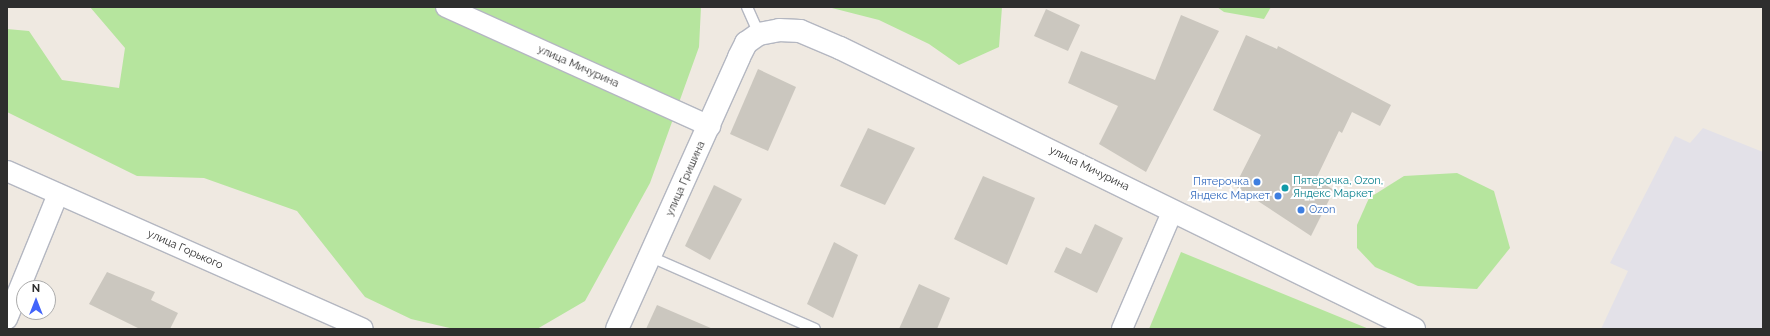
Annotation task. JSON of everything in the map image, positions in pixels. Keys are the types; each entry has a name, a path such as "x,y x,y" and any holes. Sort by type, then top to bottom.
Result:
{"street":[{"name":"улица Мичурина","path":"446,7 710,126"},
{"name":"улица Мичурина","path":"759,34 778,30 800,31 840,48 1414,329"},
{"name":"улица Гришина","path":"617,329 710,126 739,57 746,43 759,34"},
{"name":"улица Горького","path":"7,171 363,329"},
{"path":"7,319 58,194"},
{"path":"1122,329 1173,210"}],"lane":[{"path":"747,7 759,34"},
{"path":"651,257 815,329"}],"shaded area":[{"path":"1703,128 1763,152 1763,329 1601,329 1628,271 1610,263 1675,136 1690,143"}],"green space":[{"path":"90,7 701,7 699,47 650,183 585,301 537,329 454,329 411,319 365,297 297,211 204,178 137,176 7,112 7,29 29,31 62,80 119,88 125,48"},
{"path":"828,7 1002,7 999,47 959,65 929,44 879,20"},
{"path":"1217,7 1271,7 1264,19 1224,12"},
{"path":"1457,173 1494,191 1510,248 1477,289 1418,286 1375,267 1357,248 1357,225 1369,198 1404,176"},
{"path":"1181,252 1369,329 1149,329"}],"building":[{"path":"1046,9 1080,25 1068,51 1034,36"},
{"path":"1181,15 1219,31 1146,172 1099,144 1118,106 1068,83 1081,51 1155,80"},
{"path":"1246,35 1277,49 1278,46 1391,105 1380,126 1352,112 1342,133 1339,131 1316,179 1334,190 1311,236 1235,186 1261,135 1213,110"},
{"path":"758,69 796,87 768,151 730,134"},
{"path":"868,128 915,148 885,205 840,186"},
{"path":"983,176 1035,198 1007,265 954,239"},
{"path":"714,185 742,199 710,260 685,246"},
{"path":"1095,224 1123,238 1097,293 1054,272 1066,247 1081,254"},
{"path":"834,242 858,255 833,318 807,304"},
{"path":"107,272 155,292 151,300 178,313 170,329 140,329 89,304"},
{"path":"919,284 950,298 937,329 899,329"},
{"path":"657,305 713,329 646,329"}],"place":[{"name":"Пятерочка","path":"1257,182"},
{"name":"Пятерочка, Ozon, Яндекс Маркет","path":"1285,188"},
{"name":"Яндекс Маркет","path":"1278,196"},
{"name":"Ozon","path":"1301,210"}]}
